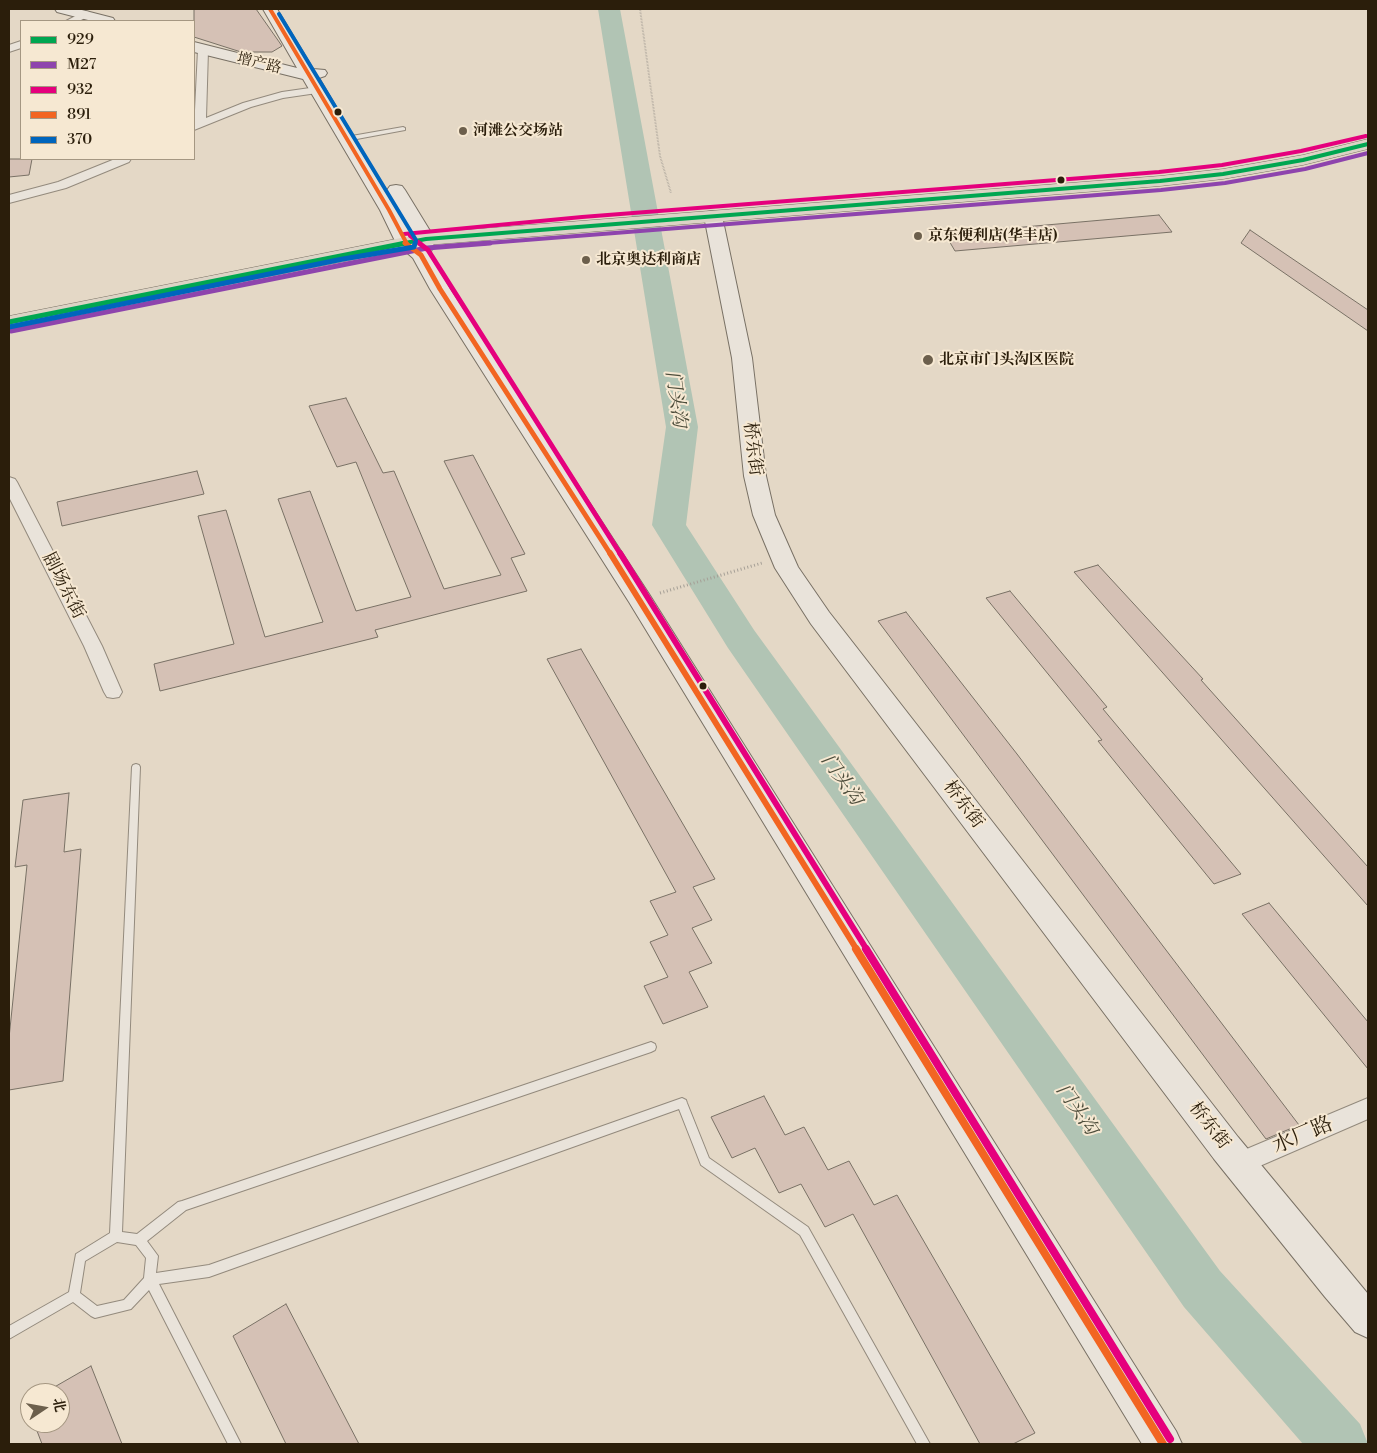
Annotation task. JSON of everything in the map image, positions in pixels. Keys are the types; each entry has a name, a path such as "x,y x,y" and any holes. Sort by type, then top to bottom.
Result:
{"main road":[{"path":"714,224 1160,182 1294,162 1368,144"},
{"path":"9,322 417,246 668,227 1159,195 1265,181 1368,158"},
{"path":"9,336 345,268 417,246"}],"street":[{"path":"62,9 105,20"},
{"path":"270,9 317,90 354,138"},
{"path":"286,9 324,72 389,210 417,246 440,290 640,600 1163,1444"},
{"path":"73,20 85,14"},
{"path":"198,49 197,126 247,105 317,90"},
{"name":"增产路","path":"198,49 308,75 324,72"},
{"path":"9,198 62,185 123,160"},
{"name":"桥东街","path":"714,224 731,297 742,358 755,476 764,515 787,568 820,618 1238,1164 1368,1320"},
{"name":"剧场东街","path":"9,482 93,646 113,692"},
{"name":"水厂路","path":"1238,1164 1368,1108"}],"lane":[{"path":"354,138 403,129"},
{"path":"116,1236 136,767"},
{"path":"139,1240 182,1206 651,1048"},
{"path":"74,1295 95,1312 127,1305 150,1280 209,1271 682,1103 705,1161 804,1232 924,1444"},
{"path":"74,1295 80,1258 116,1236 139,1240 152,1256 150,1280 235,1444"},
{"path":"9,1333 74,1295"}],"path":[{"path":"640,9 660,156 671,193"},
{"path":"640,600 782,557"}],"building":[{"path":"194,9 256,9 282,46 272,52 241,52 195,37"},
{"path":"9,159 32,160 29,175 9,177"},
{"path":"1159,215 1172,232 955,251 945,234"},
{"path":"1250,230 1368,310 1368,331 1241,243"},
{"path":"346,398 383,473 394,471 444,589 501,575 444,461 473,455 525,554 511,558 527,591 375,630 378,637 160,691 154,664 234,644 198,516 226,510 265,637 323,622 278,499 310,491 356,611 411,597 356,462 337,467 309,406"},
{"path":"197,471 204,494 62,526 57,502"},
{"path":"1098,565 1203,679 1201,680 1368,867 1368,906 1074,572"},
{"path":"1010,591 1107,707 1103,709 1241,874 1214,884 1098,741 1102,740 986,598"},
{"path":"906,612 1017,754 1299,1125 1266,1139 878,621"},
{"path":"581,649 715,879 693,887 712,920 692,928 712,963 689,972 708,1007 663,1024 644,986 668,977 650,942 668,935 650,901 676,892 547,659"},
{"path":"69,793 64,852 81,849 63,1081 9,1090 9,1038 27,865 15,867 23,800"},
{"path":"1269,903 1368,1022 1368,1069 1242,914"},
{"path":"764,1096 785,1135 804,1127 828,1170 849,1161 874,1205 897,1195 1035,1433 1013,1444 980,1444 853,1214 825,1227 801,1184 779,1193 755,1148 732,1158 711,1117"},
{"path":"286,1304 359,1444 286,1444 233,1336"},
{"path":"91,1366 122,1444 42,1444 38,1433 70,1433 70,1383 61,1383"}],"waterway":[{"name":"门头沟","path":"609,9 682,427 669,525 741,639 1202,1289 1340,1444"}],"transit line":[{"name":"891","path":"270,9 389,210 405,243 421,255 440,289 640,600 1163,1444"},
{"name":"370","path":"9,327 343,259 414,247 416,240 279,14"},
{"name":"932","path":"404,234 582,217 1159,172 1222,165 1301,151 1366,136"},
{"name":"929","path":"9,322 426,239 1160,181 1223,174 1303,160 1368,144"},
{"name":"M27","path":"11,331 427,248 1161,190 1225,183 1305,169 1368,153"},
{"name":"932","path":"410,236 428,250 647,595 1170,1439"}],"place":[{"name":"河滩公交场站","path":"463,131"},
{"name":"京东便利店(华丰店)","path":"918,236"},
{"name":"北京奥达利商店","path":"586,260"},
{"name":"北京市门头沟区医院","path":"928,360"}]}
